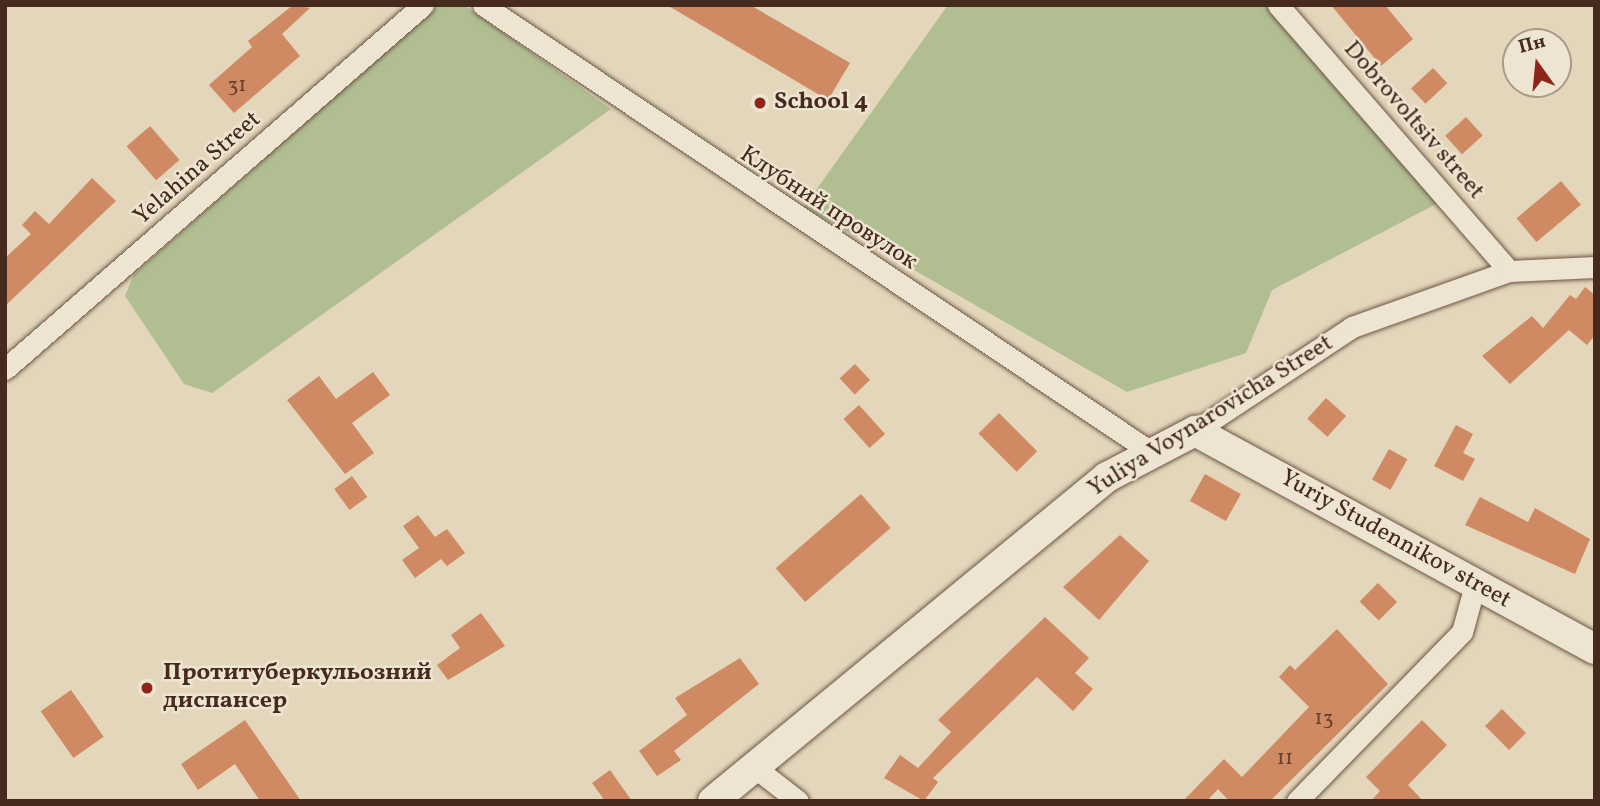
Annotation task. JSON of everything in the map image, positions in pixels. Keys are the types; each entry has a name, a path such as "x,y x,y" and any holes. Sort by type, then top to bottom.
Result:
{"main road":[{"name":"Yuliya Voynarovicha Street","path":"713,801 753,766 1148,450 1195,432"},
{"name":"Yuriy Studennikov street","path":"1195,432 1595,649"}],"street":[{"name":"Yelahina Street","path":"5,369 423,5"},
{"name":"Клубний провулок","path":"483,5 1148,450"},
{"name":"Dobrovoltsiv street","path":"1278,5 1509,271"},
{"name":"Yuliya Voynarovicha Street","path":"1195,432 1352,327 1509,271 1595,267"},
{"path":"1297,801 1462,632 1475,585"},
{"path":"753,766 798,801"}],"green space":[{"path":"439,5 464,5 611,109 212,393 184,384 125,296 134,274"},
{"path":"948,5 1265,5 1440,202 1272,290 1246,353 1127,392 804,207"}],"building":[{"path":"293,5 310,8 282,34 300,56 234,113 209,85 252,47 248,41"},
{"path":"667,5 750,5 850,63 828,100"},
{"path":"1331,5 1385,5 1413,39 1381,66"},
{"path":"1433,68 1447,83 1425,104 1411,88"},
{"path":"1466,117 1483,136 1462,154 1445,136"},
{"path":"150,126 180,160 156,180 127,146"},
{"path":"92,178 116,201 5,306 5,258 31,234 22,225 35,211 49,224"},
{"path":"1561,181 1581,205 1536,242 1517,218"},
{"path":"1585,287 1595,295 1595,335 1587,345 1569,330 1510,384 1482,356 1532,316 1543,328 1570,295 1576,299"},
{"path":"855,364 870,380 855,394 840,378"},
{"path":"373,372 390,395 352,423 374,453 345,474 287,400 319,376 336,399"},
{"path":"1326,398 1346,416 1327,437 1307,419"},
{"path":"859,405 885,434 869,448 843,419"},
{"path":"999,413 1037,451 1017,472 978,434"},
{"path":"1456,425 1473,434 1463,453 1475,459 1463,481 1434,466"},
{"path":"1389,449 1407,459 1390,490 1372,480"},
{"path":"1205,474 1241,494 1226,521 1190,501"},
{"path":"352,476 367,497 349,510 334,489"},
{"path":"861,494 891,528 805,602 776,568"},
{"path":"1480,497 1528,522 1535,508 1590,539 1575,574 1465,525"},
{"path":"418,515 435,537 447,529 465,553 447,566 441,559 415,578 402,560 419,548 403,526"},
{"path":"1120,535 1149,561 1099,620 1063,587"},
{"path":"1378,583 1397,602 1379,620 1360,601"},
{"path":"481,613 505,646 448,680 437,665 460,648 451,635"},
{"path":"1045,617 1089,658 1075,673 1093,689 1073,711 1037,677 933,778 938,782 924,801 884,778 900,755 918,768 951,732 938,720"},
{"path":"1337,629 1388,684 1270,801 1229,801 1218,789 1207,801 1183,801 1224,759 1242,777 1309,707 1279,677 1290,665 1295,670"},
{"path":"740,658 759,684 674,751 681,760 657,776 639,751 687,715 675,698"},
{"path":"71,690 104,737 73,758 41,711"},
{"path":"1502,709 1526,733 1509,750 1485,726"},
{"path":"245,720 301,801 260,801 235,764 198,790 181,764"},
{"path":"1422,720 1447,745 1408,785 1423,801 1371,801 1380,791 1366,777"},
{"path":"610,770 632,801 605,801 592,783"}],"place":[{"name":"School 4","path":"760,103"},
{"name":"Протитуберкульозний диспансер","path":"147,688"}]}
